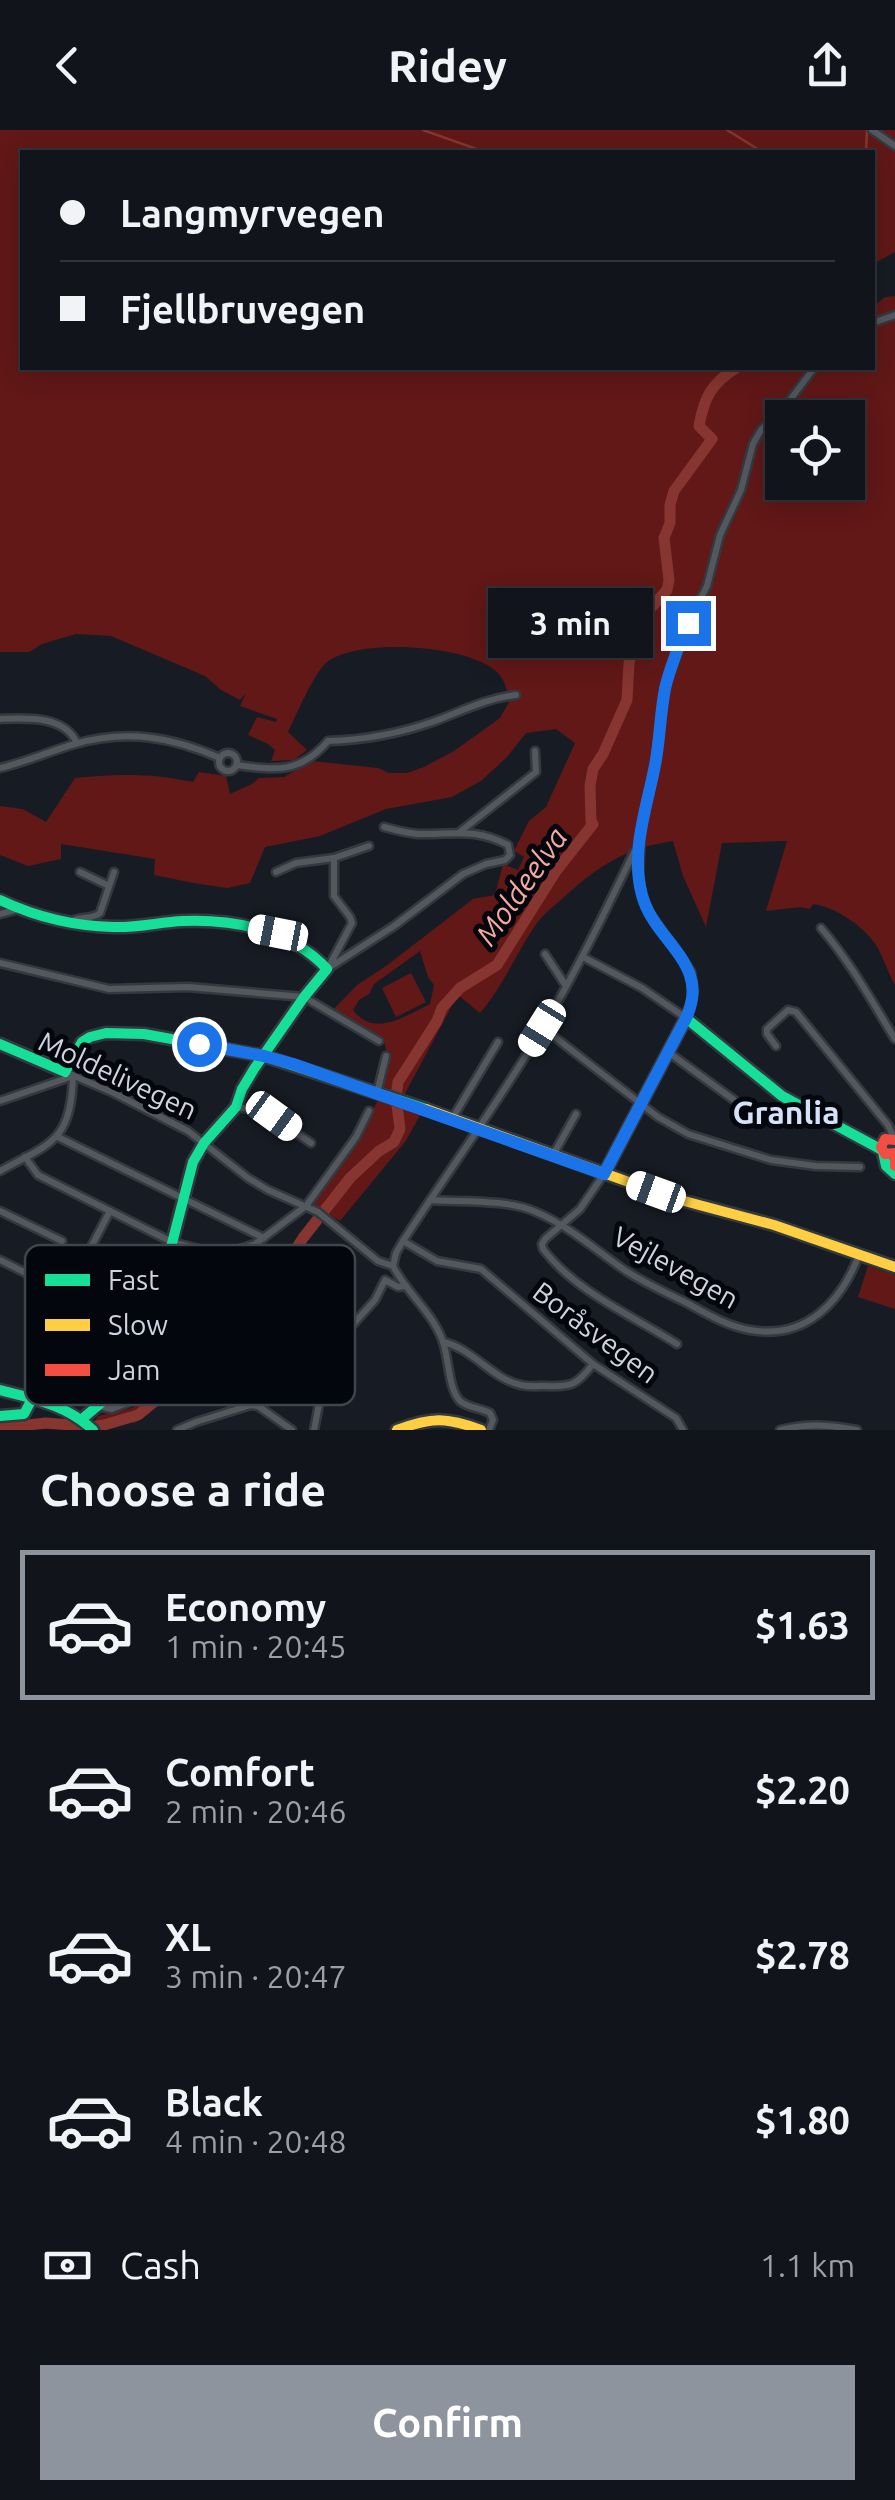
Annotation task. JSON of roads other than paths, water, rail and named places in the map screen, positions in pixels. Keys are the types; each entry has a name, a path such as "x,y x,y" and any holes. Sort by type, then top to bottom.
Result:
{"street":[{"path":"872,130 895,146"},
{"path":"677,1344 589,1291 548,1255 543,1241 586,1201 604,1174 686,1018 694,991 690,972 648,912 639,876 641,828 656,761 666,687 688,623 707,586 714,552 742,490 753,444 813,370"},
{"path":"0,768 77,743 125,735 174,740 220,758 220,766 226,771 236,765 294,766 319,752 328,741 412,729 497,696 516,696"},
{"path":"0,719 44,720 72,734 77,743"},
{"path":"460,832 536,772 535,751"},
{"path":"323,964 394,926 462,874 508,858 508,845 490,837 460,832 414,834 384,828"},
{"path":"276,872 296,863 334,858 370,846"},
{"path":"393,1266 403,1241 480,1129 542,1028 634,852 640,849"},
{"path":"171,1245 193,1162 204,1143 236,1107 244,1085 352,926 334,896 334,858"},
{"path":"80,872 109,886"},
{"path":"70,922 100,914 114,872"},
{"path":"0,900 43,918 70,922 127,927 194,920 253,928 278,933 301,944 323,964"},
{"path":"0,914 18,909"},
{"path":"821,928 874,1000 895,1039"},
{"path":"545,954 566,986"},
{"path":"582,957 642,988 686,1018 782,1096 815,1116 887,1146"},
{"path":"0,963 109,989 188,987 304,996 378,1041"},
{"path":"776,1046 767,1030 788,1010 796,1012 892,1131 886,1166 895,1170"},
{"path":"542,1028 678,1129 749,1154 789,1163 860,1167"},
{"path":"0,1171 58,1137 70,1104 69,1074 82,1042 106,1033 156,1036 264,1056 380,1093 688,1203 774,1225 895,1267"},
{"path":"452,1119 498,1042"},
{"name":"Moldelivegen","path":"0,1044 150,1110 204,1143 248,1178 328,1218 378,1261 393,1266 424,1306 443,1342 456,1394 466,1405 490,1412 490,1430"},
{"path":"668,1052 734,1100"},
{"path":"380,1093 386,1056"},
{"path":"0,1102 69,1074"},
{"path":"236,1107 264,1111 311,1143"},
{"path":"253,1245 306,1206 356,1137 369,1110"},
{"path":"553,1155 576,1114"},
{"path":"58,1137 264,1238"},
{"path":"25,1157 38,1174 183,1245"},
{"name":"Vejlevegen","path":"430,1200 534,1210 638,1278 723,1322 752,1330 794,1327 823,1311 844,1289 859,1255"},
{"path":"92,1245 110,1211"},
{"path":"0,1212 62,1240"},
{"name":"Boråsvegen","path":"403,1241 437,1261 481,1270 593,1364 676,1418 683,1430"},
{"path":"0,1260 25,1272"},
{"path":"355,1322 375,1300 385,1280 398,1287 407,1286"},
{"path":"443,1342 518,1385 568,1387 581,1380 593,1364"},
{"path":"0,1390 25,1397"},
{"path":"0,1416 24,1414 29,1405"},
{"path":"51,1405 88,1424 98,1406 112,1409 122,1405"},
{"path":"314,1430 319,1405"},
{"path":"177,1430 252,1406 258,1406 292,1430"},
{"path":"397,1430 434,1418 449,1418 481,1430"},
{"path":"780,1430 806,1424 857,1430"}],"waterway":[{"path":"423,130 479,150"},
{"path":"727,130 758,150"},
{"path":"866,150 867,130"},
{"name":"Moldeelva","path":"299,1245 350,1178 394,1142 400,1129 398,1082 442,1008 460,988 497,965 556,871 593,824 593,769 627,700 629,663 637,628 667,590 664,538 674,491 712,439 699,426 704,407 715,385 733,370"},
{"name":"Moldeelva","path":"0,1428 46,1423 80,1429 138,1415 150,1405"}],"district":[{"name":"Granlia","path":"786,1112"}]}
